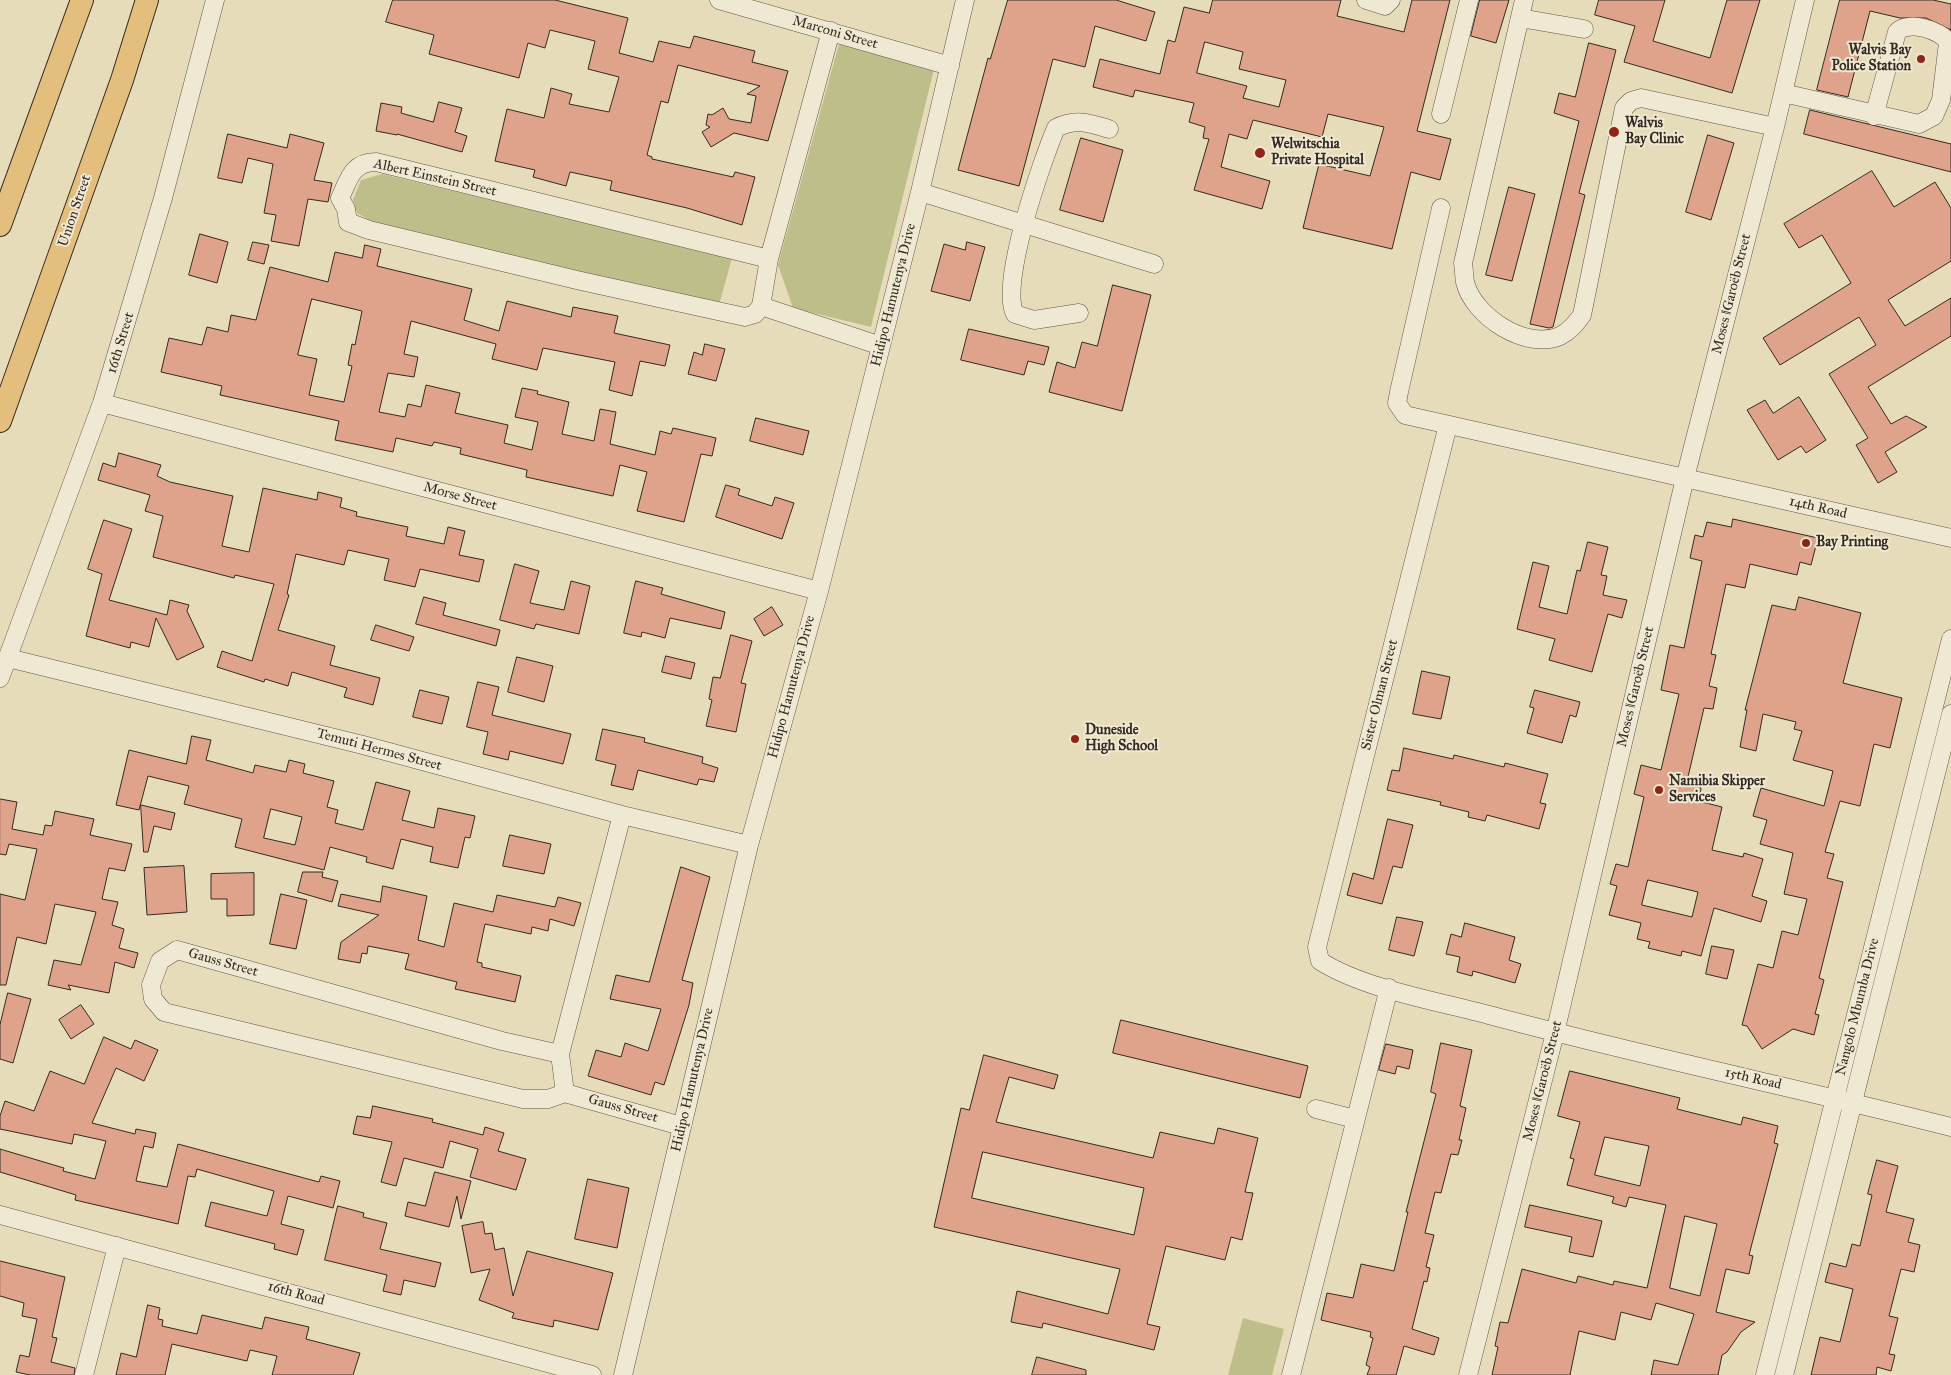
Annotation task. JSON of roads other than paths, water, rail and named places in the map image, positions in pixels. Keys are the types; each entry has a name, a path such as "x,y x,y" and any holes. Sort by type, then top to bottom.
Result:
{"main road":[{"path":"0,226 82,0"},
{"name":"Union Street","path":"0,421 122,80 147,0"}],"street":[{"name":"16th Street","path":"0,678 102,403 160,207 215,0"},
{"name":"Marconi Street","path":"719,0 950,66"},
{"name":"Hidipo Hamutenya Drive","path":"623,1375 749,846 819,591 920,192 965,0"},
{"path":"1366,0 1384,6 1391,0"},
{"path":"1441,114 1469,0"},
{"path":"1524,0 1463,263 1465,283 1480,309 1491,321 1507,330 1526,336 1543,338 1559,336 1572,328 1582,315 1624,108 1631,101 1641,98 1775,127"},
{"name":"Moses ǁGaroëb Street","path":"1468,1375 1555,1033 1684,478 1775,127 1805,0"},
{"path":"1520,18 1584,30"},
{"path":"1783,93 1874,116 1919,124 1934,116 1941,100 1948,44 1946,38 1940,33 1907,26 1897,32 1874,116"},
{"path":"831,31 769,259 762,306 881,346"},
{"path":"1079,314 1034,320 1015,314 1010,305 1023,224 1040,168 1056,128 1068,122 1083,121 1109,129"},
{"name":"Albert Einstein Street","path":"762,306 755,314 745,317 581,281 369,230 348,222 346,210 340,198 356,167 365,162 376,162 769,259"},
{"path":"920,192 1154,264"},
{"path":"1441,208 1410,335 1397,403 1404,415 1684,478"},
{"name":"Morse Street","path":"102,403 819,591"},
{"name":"Sister Olman Street","path":"1448,425 1317,947 1320,961 1336,970 1389,988 1555,1033"},
{"name":"14th Road","path":"1684,478 1951,538"},
{"name":"Nangolo Mbumba Drive","path":"1764,1375 1951,639"},
{"name":"Temuti Hermes Street","path":"8,658 363,745 622,815 749,846"},
{"name":"Nangolo Mbumba Drive","path":"1784,1375 1951,714"},
{"path":"566,1093 560,1054 622,815"},
{"name":"Gauss Street","path":"560,1054 502,1041 177,950 160,961 151,985 153,999 164,1012 522,1099 548,1099 566,1093 682,1126"},
{"path":"1291,1375 1389,988"},
{"name":"15th Road","path":"1555,1033 1853,1102 1951,1127"},
{"path":"1316,1108 1355,1119"},
{"name":"16th Road","path":"0,1215 592,1375"},
{"path":"84,1375 117,1246"}],"place":[{"name":"Walvis Bay Police Station","path":"1921,59"},
{"name":"Walvis Bay Clinic","path":"1614,132"},
{"name":"Welwitschia Private Hospital","path":"1260,153"},
{"name":"Bay Printing","path":"1806,543"},
{"name":"Duneside High School","path":"1075,739"},
{"name":"Namibia Skipper Services","path":"1659,790"}]}
